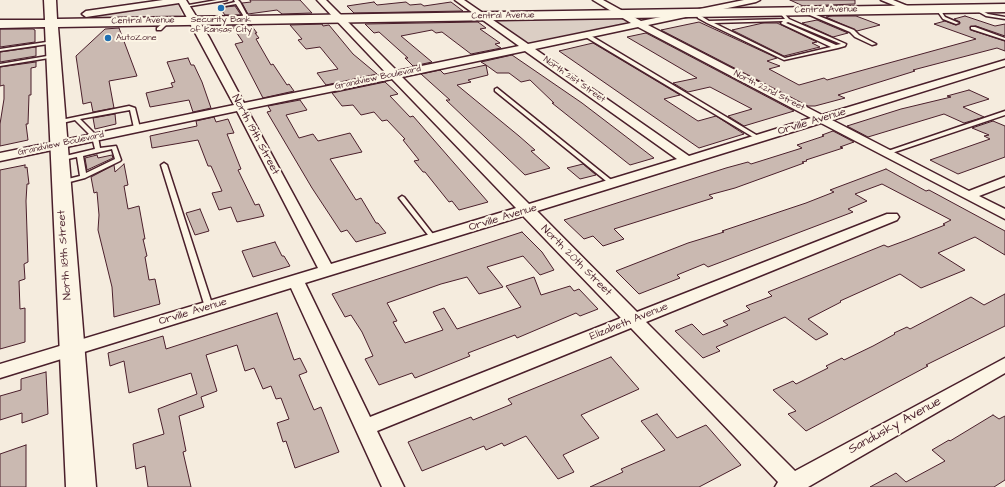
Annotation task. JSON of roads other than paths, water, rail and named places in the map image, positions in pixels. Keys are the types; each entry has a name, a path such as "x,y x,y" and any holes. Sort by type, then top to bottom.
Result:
{"main road":[{"name":"North 18th Street","path":"50,0 53,49 66,120 58,152 81,487"},
{"name":"Central Avenue","path":"0,24 52,23 164,25 186,7 244,20 698,13 784,16 804,11 975,8 1004,12"}],"street":[{"name":"North 20th Street","path":"321,0 634,320 792,486"},
{"name":"North 21st Street","path":"459,0 688,161"},
{"name":"North 22nd Street","path":"597,0 639,24 1005,215"},
{"name":"Grandview Boulevard","path":"0,157 58,152 94,137 394,74 698,13 737,2 756,0"},
{"path":"885,0 911,9"},
{"path":"86,14 186,7"},
{"name":"North 19th Street","path":"186,7 327,271"},
{"name":"Orville Avenue","path":"0,371 527,211 1005,63"},
{"path":"968,196 1005,181"},
{"name":"Elizabeth Avenue","path":"366,427 892,217"},
{"path":"296,281 393,487"},
{"name":"Sandusky Avenue","path":"792,486 1005,365"}],"lane":[{"path":"186,7 237,1 245,15 244,20"},
{"path":"186,7 214,7"},
{"path":"938,9 944,18 957,23"},
{"path":"804,11 852,31 857,36 874,44"},
{"path":"698,13 699,17 708,22 762,47 772,48 792,58 844,44 784,16 708,22"},
{"path":"784,16 783,23 836,47"},
{"path":"973,28 1005,39"},
{"path":"586,35 760,138"},
{"path":"0,50 53,49"},
{"path":"0,65 53,49"},
{"path":"497,90 613,184"},
{"path":"66,120 132,108 137,128"},
{"path":"887,153 1005,113"},
{"path":"66,120 94,137 101,158"},
{"path":"58,152 101,158"},
{"path":"80,154 83,177"},
{"path":"60,182 83,177 101,158"},
{"path":"164,165 209,307"},
{"path":"402,198 434,239"}],"place":[{"name":"Security Bank of Kansas City","path":"221,8"},
{"name":"AutoZone","path":"108,38"}]}
